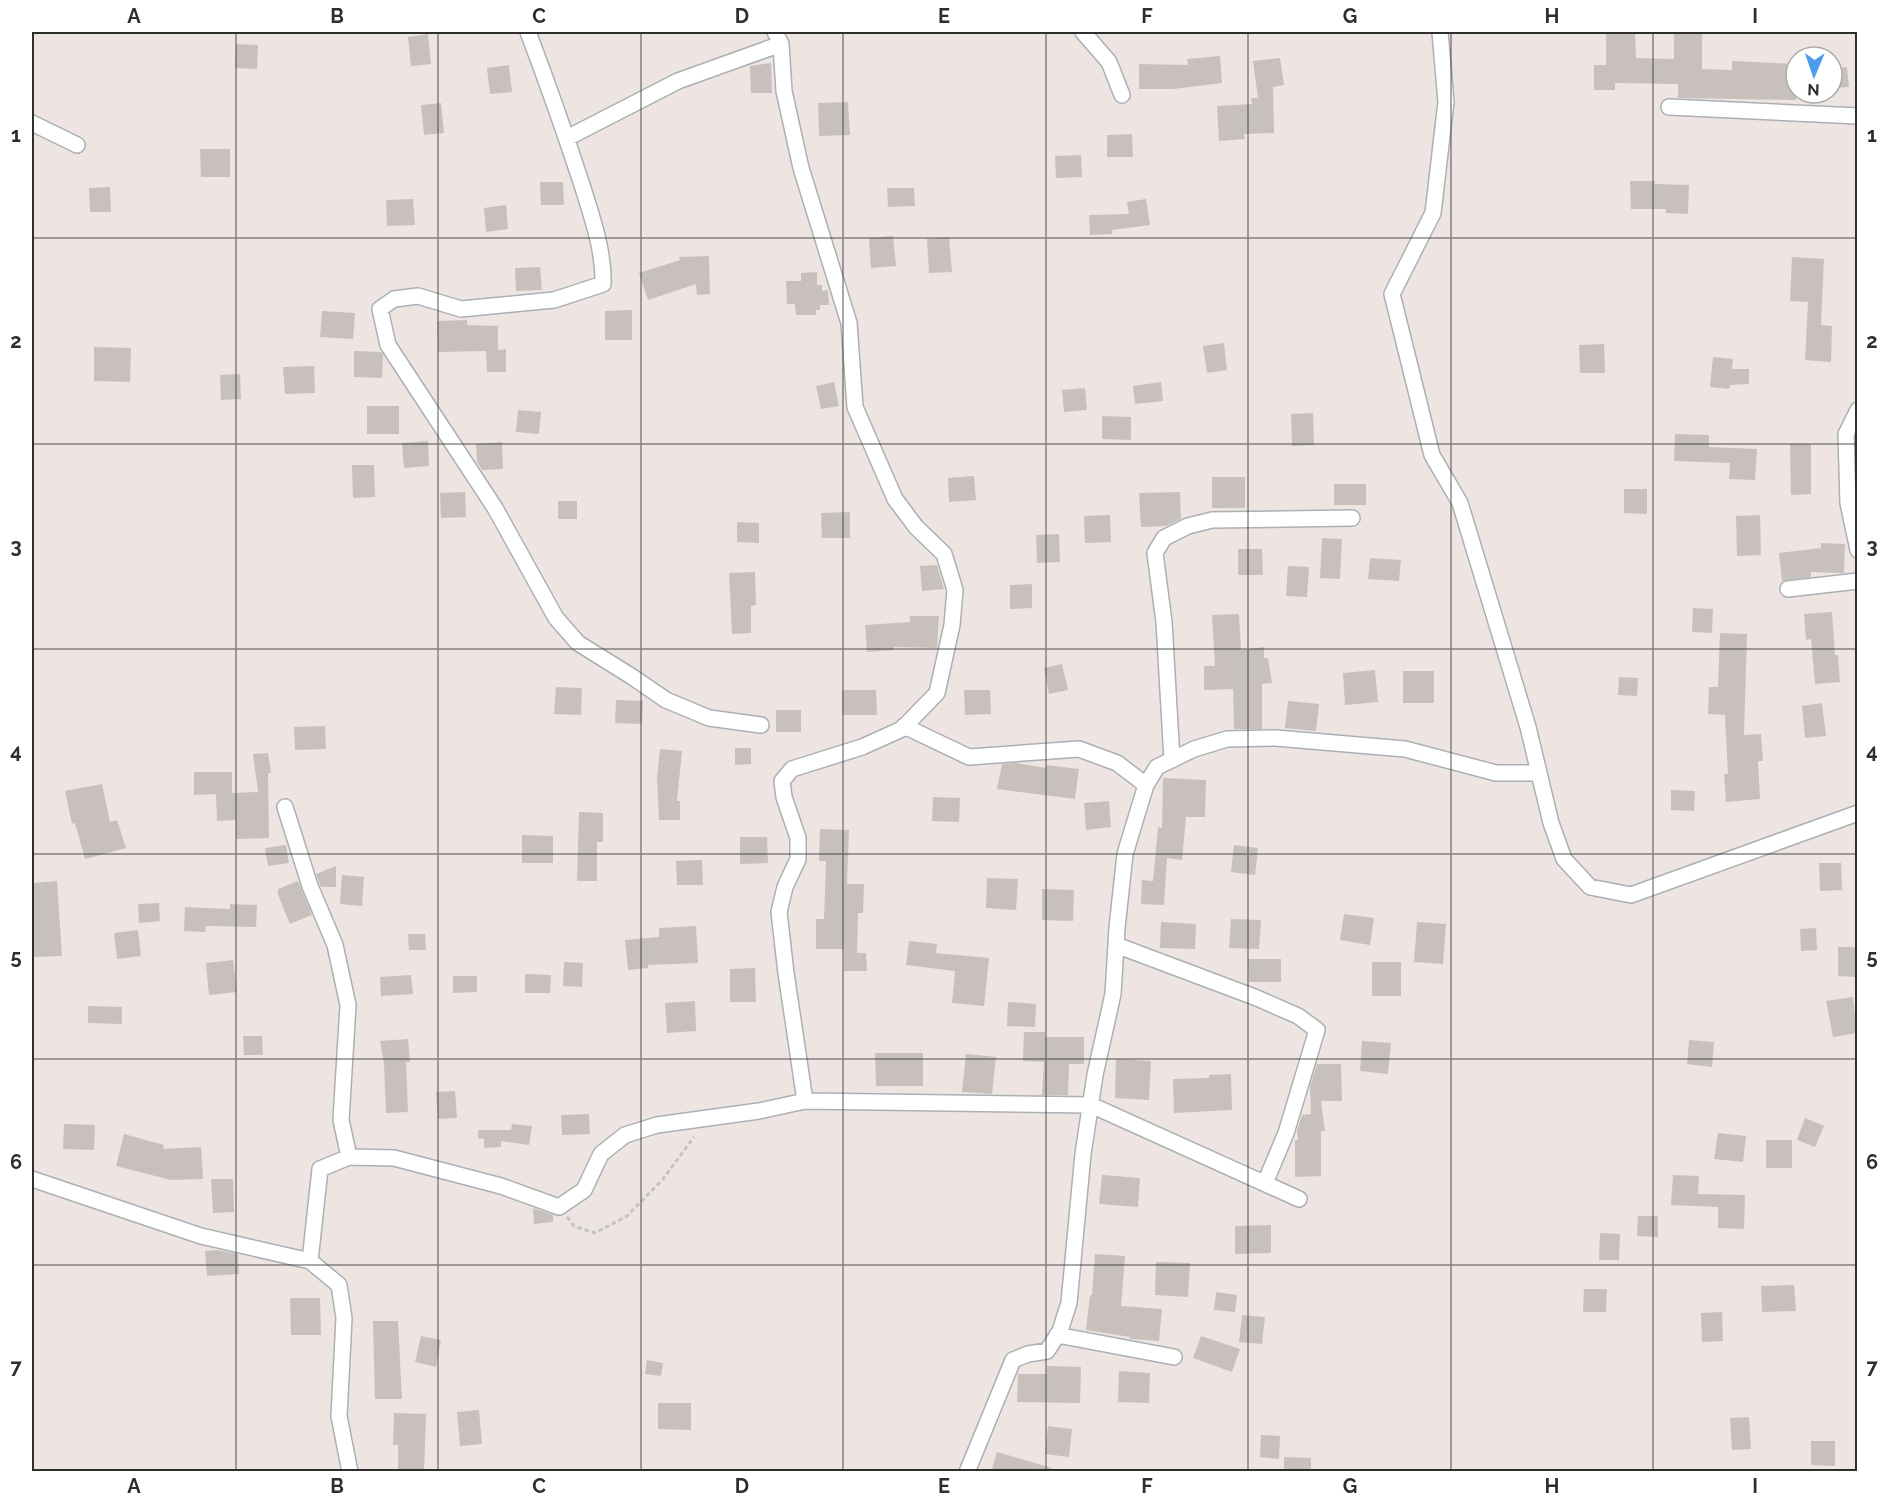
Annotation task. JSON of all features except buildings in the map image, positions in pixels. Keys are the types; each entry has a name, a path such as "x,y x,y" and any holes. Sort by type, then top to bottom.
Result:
{"street":[{"path":"528,32 567,138 593,219 604,268 603,284 554,300 461,309 418,296 394,299 380,309 388,345 495,508 556,618 578,643 631,675 666,700 709,718 761,725"},
{"path":"1083,32 1109,62 1122,95"},
{"path":"1440,32 1446,102 1433,213 1392,294 1432,455 1461,503 1528,727 1551,824 1564,859 1590,887 1631,895 1857,813"},
{"path":"567,138 678,81 778,38 784,91 801,168 849,323 855,407 895,499 916,527 944,554 956,590 952,625 937,693 904,726 862,747 792,769 782,781 784,797 798,838 798,859 785,887 779,912 806,1101"},
{"path":"1669,107 1857,116"},
{"path":"32,123 77,146"},
{"path":"1857,410 1846,434 1848,503 1857,550"},
{"path":"1172,760 1164,622 1155,553 1164,538 1188,526 1212,520 1352,518"},
{"path":"1788,589 1857,581"},
{"path":"904,726 969,757 1078,749 1117,763 1146,785"},
{"path":"967,1472 1013,1360 1028,1354 1047,1351 1057,1335 1070,1303 1083,1154 1090,1105 1113,994 1125,854 1146,785 1157,767 1194,749 1227,739 1276,738 1405,749 1496,773 1539,773"},
{"path":"285,807 310,886 335,945 348,1005 341,1120 349,1157"},
{"path":"1116,945 1257,998 1298,1016 1317,1030 1286,1133 1265,1183"},
{"path":"310,1261 320,1169 349,1157 394,1158 501,1186 559,1207 584,1190 601,1154 625,1135 657,1125 706,1119 806,1101 1090,1105 1299,1199"},
{"path":"32,1179 201,1236 310,1261 339,1285 344,1318 339,1416 350,1472"},
{"path":"1057,1335 1174,1357"}],"path":[{"path":"559,1207 574,1226 595,1233 627,1216 663,1179 706,1119"}]}
